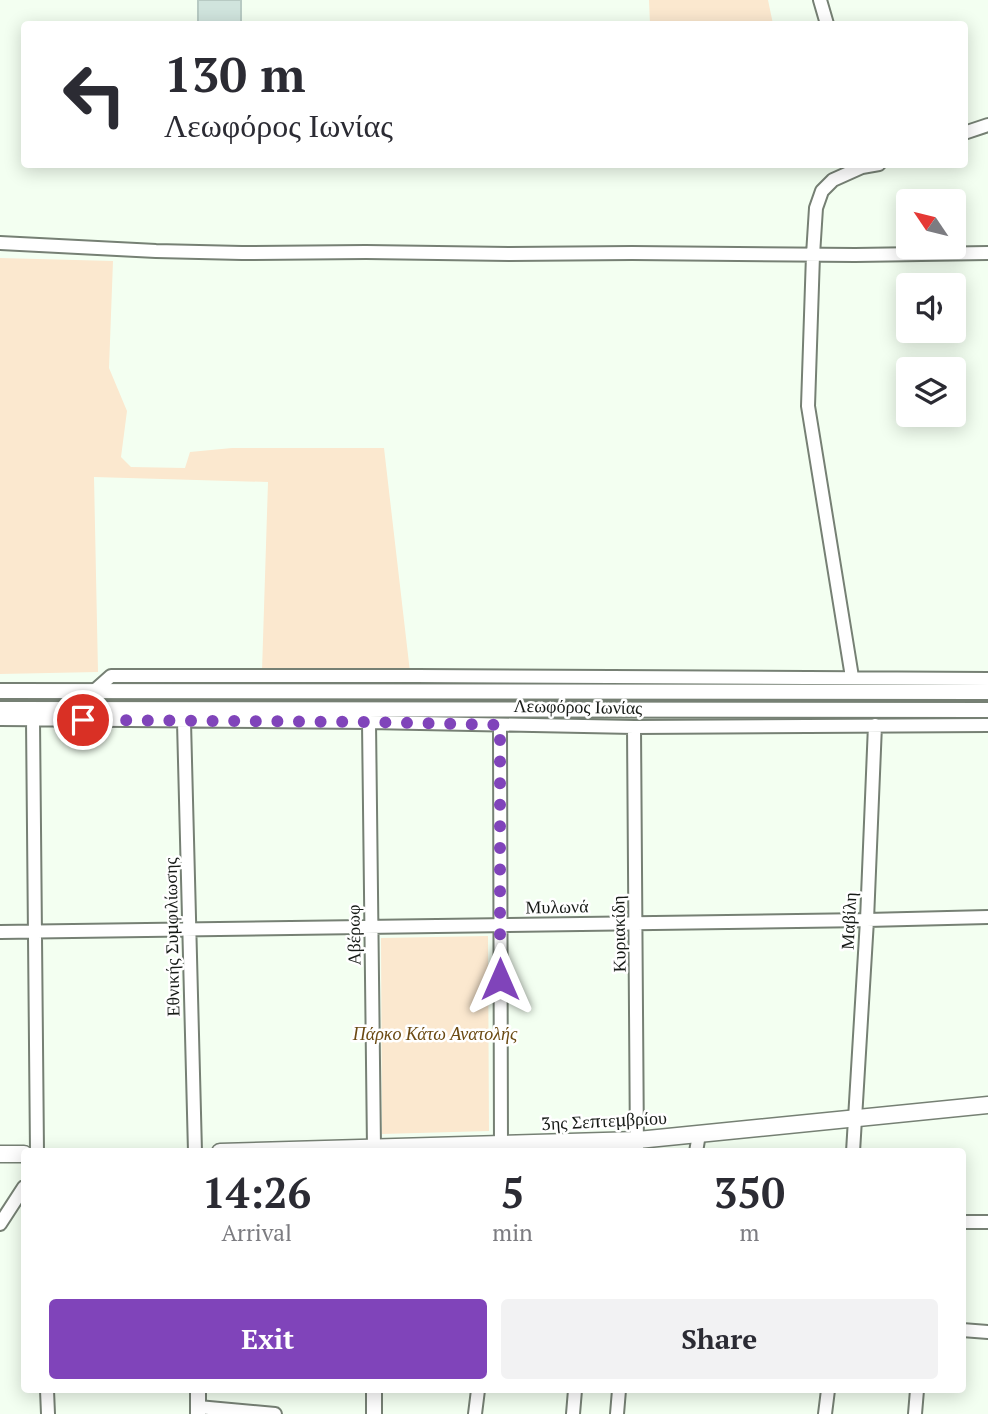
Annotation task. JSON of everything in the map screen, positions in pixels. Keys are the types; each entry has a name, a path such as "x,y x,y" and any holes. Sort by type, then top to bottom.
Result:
{"main road":[{"name":"3ης Σεπτεμβρίου","path":"501,1148 638,1146 699,1134 988,1105"},
{"path":"0,1154 21,1154"}],"street":[{"path":"820,0 826,21"},
{"path":"968,132 988,125"},
{"path":"852,677 808,406 816,208 822,191 833,180 860,168"},
{"path":"0,243 242,253 988,253"},
{"name":"Λεωφόρος Ιωνίας","path":"93,692 111,676 988,679"},
{"name":"Λεωφόρος Ιωνίας","path":"0,691 988,692"},
{"name":"Λεωφόρος Ιωνίας","path":"0,709 988,710"},
{"name":"Λεωφόρος Ιωνίας","path":"0,719 634,727 988,725"},
{"path":"33,720 37,1148"},
{"name":"Εθνικής Συμφιλίωσης","path":"184,722 195,1148"},
{"name":"Αβέρωφ","path":"369,722 374,1148"},
{"path":"500,725 501,1148"},
{"name":"Μαβίλη","path":"853,1148 876,725"},
{"name":"Κυριακίδη","path":"634,727 638,1146"},
{"name":"Μυλωνά","path":"0,932 988,917"},
{"path":"697,1148 699,1134"},
{"path":"0,1224 21,1192"},
{"path":"966,1222 988,1222"},
{"path":"966,1330 988,1332"},
{"path":"47,1393 48,1414"},
{"path":"198,1393 198,1411 275,1414"},
{"path":"374,1393 374,1414"},
{"path":"475,1414 478,1393"},
{"path":"573,1414 575,1393"},
{"path":"617,1414 619,1393"},
{"path":"825,1414 828,1393"},
{"path":"915,1414 917,1393"}],"green space":[{"path":"649,0 768,0 772,21 650,21"},
{"path":"0,258 113,261 109,368 127,411 121,457 131,467 185,468 190,452 232,448 384,448 410,672 262,671 268,482 94,477 98,672 0,674"},
{"name":"Πάρκο Κάτω Ανατολής","path":"488,936 489,1131 382,1134 381,938"}],"building":[{"path":"198,0 241,0 241,21 198,21"}],"route":[{"path":"83,720 500,725 500,979"}]}
